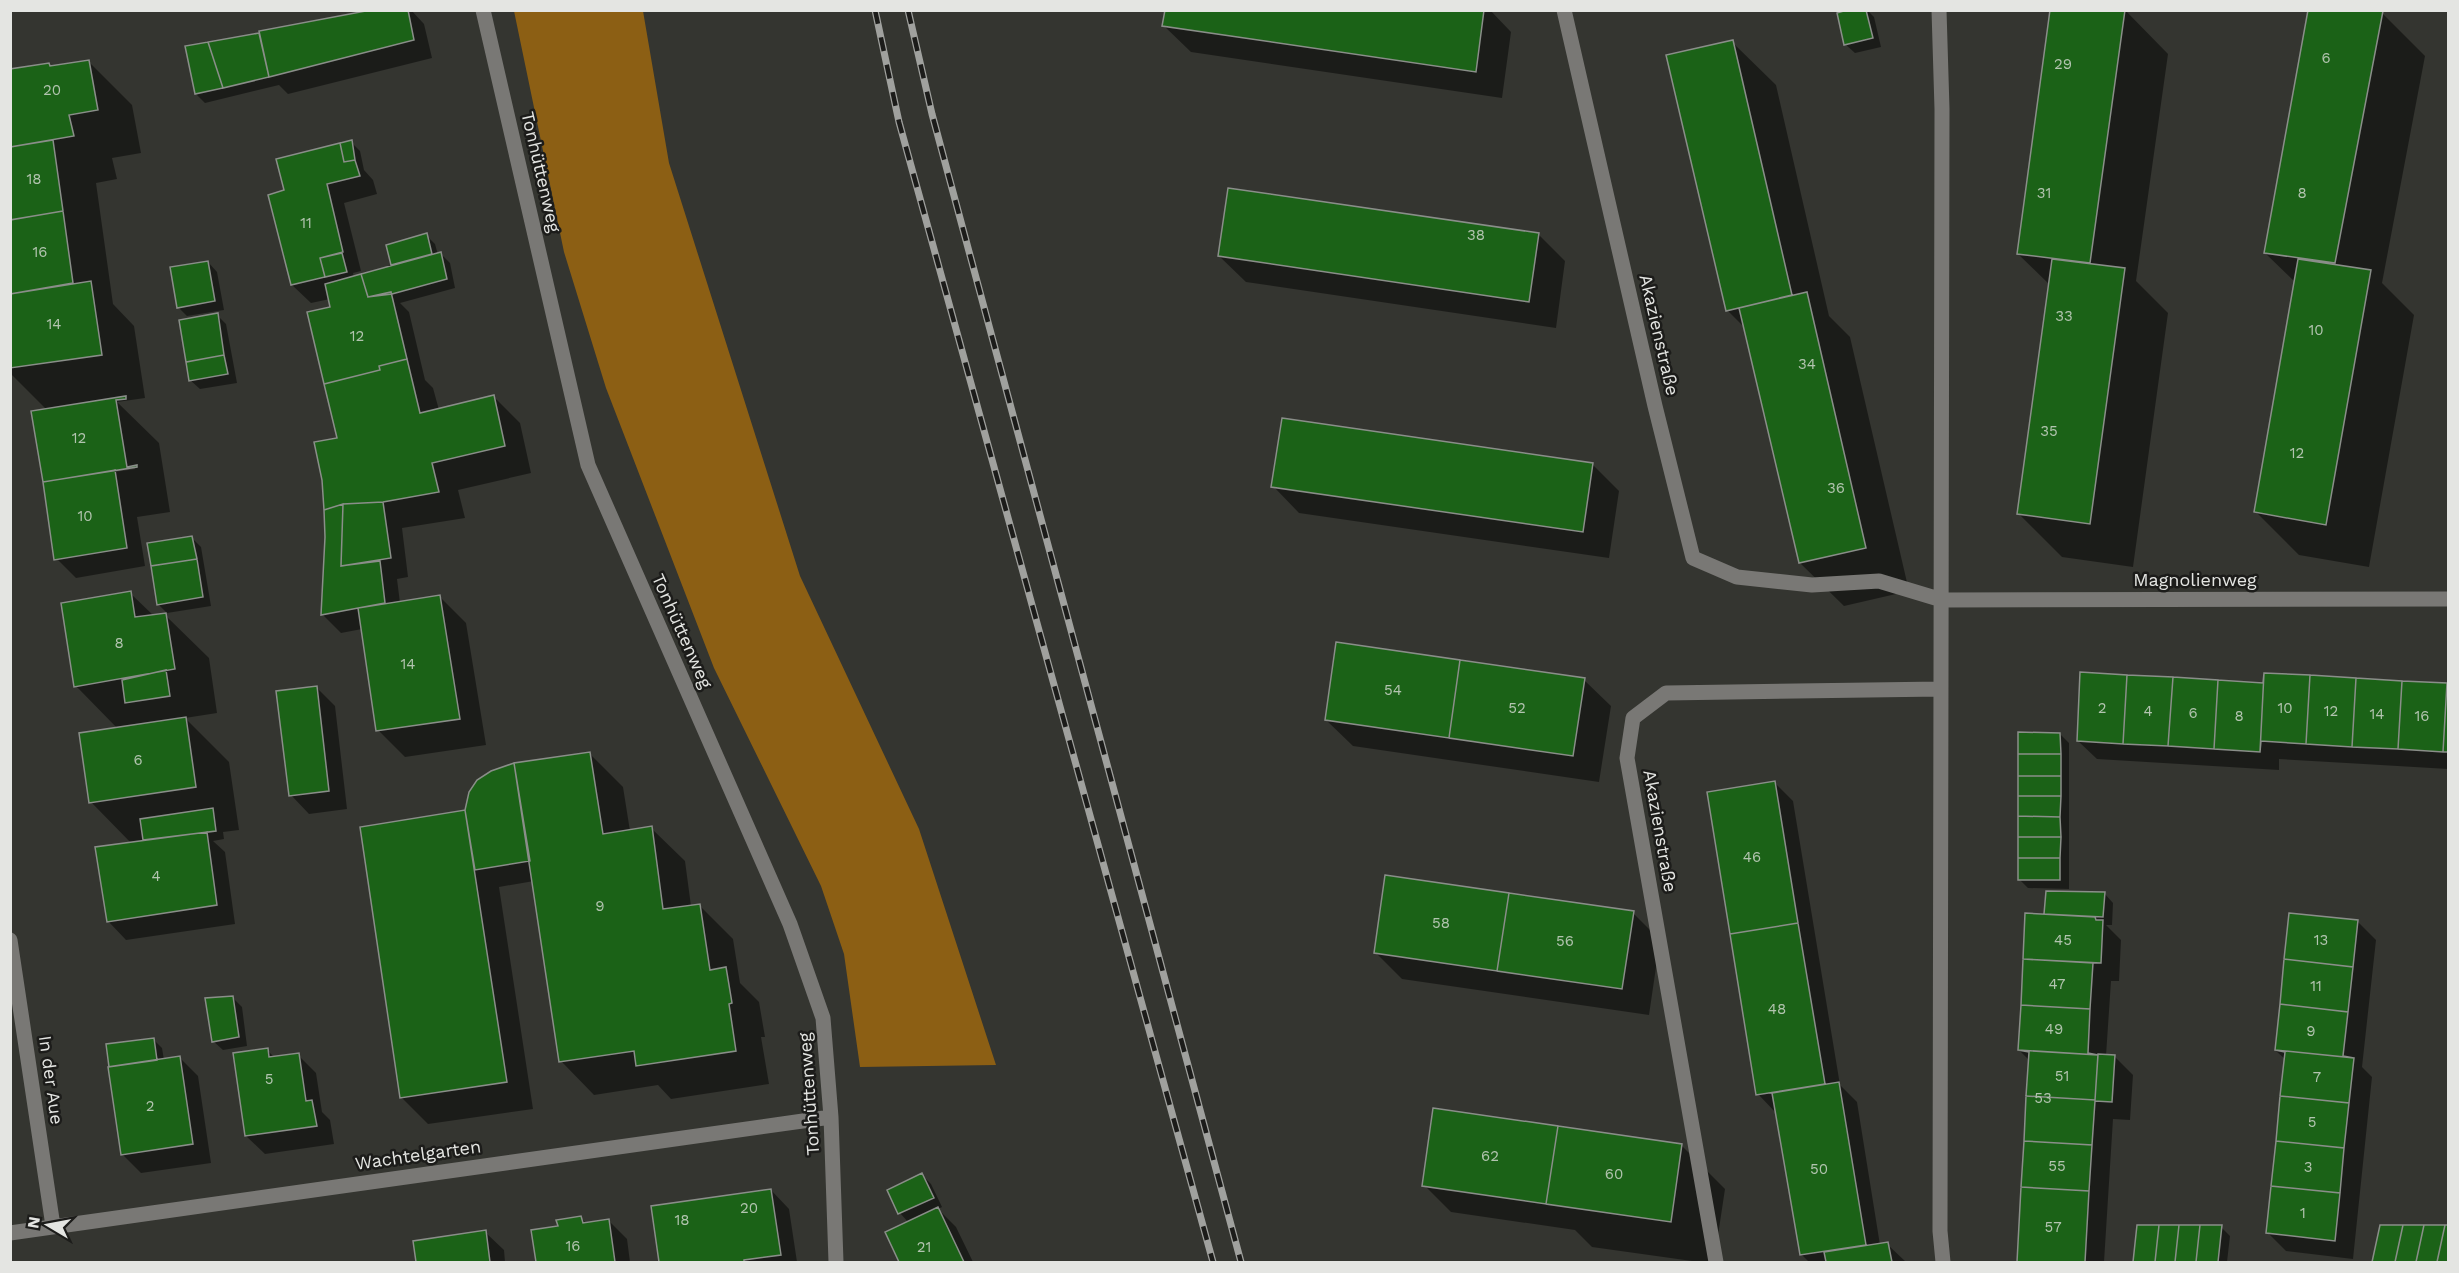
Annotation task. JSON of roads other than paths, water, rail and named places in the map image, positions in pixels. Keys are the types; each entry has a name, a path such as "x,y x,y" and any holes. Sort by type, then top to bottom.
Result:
{"street":[{"name":"Tonhüttenweg","path":"483,10 588,465 790,924 823,1018 831,1117 836,1263"},
{"name":"Akazienstraße","path":"1564,10 1655,406 1693,558 1737,577 1812,585 1879,581 1942,600"},
{"path":"1939,10 1942,133 1940,1232 1942,1263"},
{"name":"Magnolienweg","path":"1942,600 2448,599"},
{"name":"Akazienstraße","path":"1716,1263 1627,758 1633,718 1666,693 1941,689"},
{"name":"In der Aue","path":"10,940 53,1226"},
{"name":"Wachtelgarten","path":"10,1233 831,1117"}],"railway":[{"path":"875,10 899,122 1213,1262"},
{"path":"908,10 932,114 1241,1262"}]}
